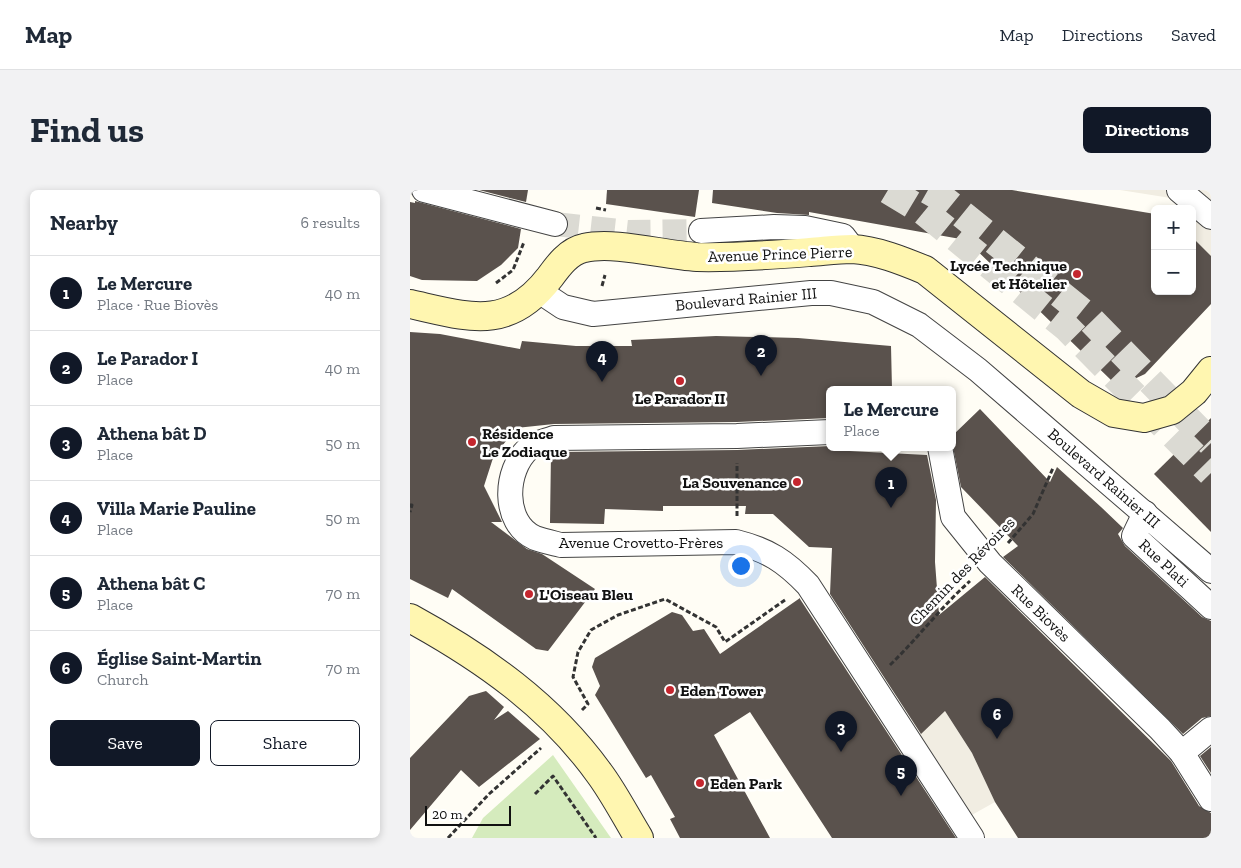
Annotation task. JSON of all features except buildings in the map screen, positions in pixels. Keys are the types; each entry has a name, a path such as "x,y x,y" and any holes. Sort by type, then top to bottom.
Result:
{"main road":[{"name":"Avenue Prince Pierre","path":"539,291 568,256 582,248 605,246 677,256 723,258 853,249 904,261 925,270 1081,394 1114,413 1144,418 1172,410 1194,392 1211,371"},
{"path":"410,304 477,317 506,314 525,304 539,291"},
{"path":"410,618 461,646 523,692 563,730 590,762 639,838"}],"street":[{"path":"424,190 555,224"},
{"path":"1182,190 1211,217"},
{"path":"702,231 774,227 805,228 843,236 853,249"},
{"name":"Boulevard Rainier III","path":"539,291 563,308 593,314 811,293 831,293 873,302 919,325 972,365 1211,571"},
{"name":"Avenue Crovetto-Frères","path":"826,432 737,436 554,438 529,448 517,465 510,486 510,502 516,521 534,538 561,545 736,542 761,548 779,558 808,585 972,838"},
{"name":"Rue Biovès","path":"941,451 949,506 953,517 990,563 1160,729 1182,753"},
{"name":"Rue Plati","path":"1145,513 1134,536 1211,607"},
{"path":"1211,729 1182,753 1211,799"}],"path":[{"path":"596,208 606,210"},
{"path":"491,286 513,270 524,240"},
{"path":"602,286 606,272"},
{"path":"736,542 737,436"},
{"name":"Chemin des Révoires","path":"872,683 908,648 945,604 990,563 1033,514 1055,465"},
{"path":"410,505 412,505 410,512"},
{"path":"573,677 578,652 591,630 618,615 646,604 665,599 716,627 726,642 788,598 792,604"},
{"path":"448,838 489,794 545,745"},
{"path":"535,794 553,776 596,838"}],"green space":[{"path":"553,755 611,838 472,838 483,818"}],"shaded area":[{"path":"1120,190 1206,190 1211,194 1211,256 1196,241 1196,205 1176,205 1177,199"},
{"path":"945,711 972,753 995,802 961,821 909,741"}],"tunnel":[{"path":"888,190 923,211 1067,328 1211,473"},
{"path":"928,190 942,198 1086,315 1211,443"},
{"path":"555,224 628,232 701,231"}],"place":[{"name":"Lycée Technique et Hôtelier","path":"1077,274"},
{"name":"Le Parador I","path":"761,376"},
{"name":"Le Parador II","path":"680,381"},
{"name":"Villa Marie Pauline","path":"602,382"},
{"name":"Résidence Le Zodiaque","path":"472,442"},
{"name":"La Souvenance","path":"797,482"},
{"name":"Le Mercure","path":"891,508"},
{"name":"L'Oiseau Bleu","path":"529,594"},
{"name":"Eden Tower","path":"670,690"},
{"name":"Église Saint-Martin","path":"997,739"},
{"name":"Athena bât D","path":"841,752"},
{"name":"Eden Park","path":"700,783"},
{"name":"Athena bât C","path":"901,796"}]}
